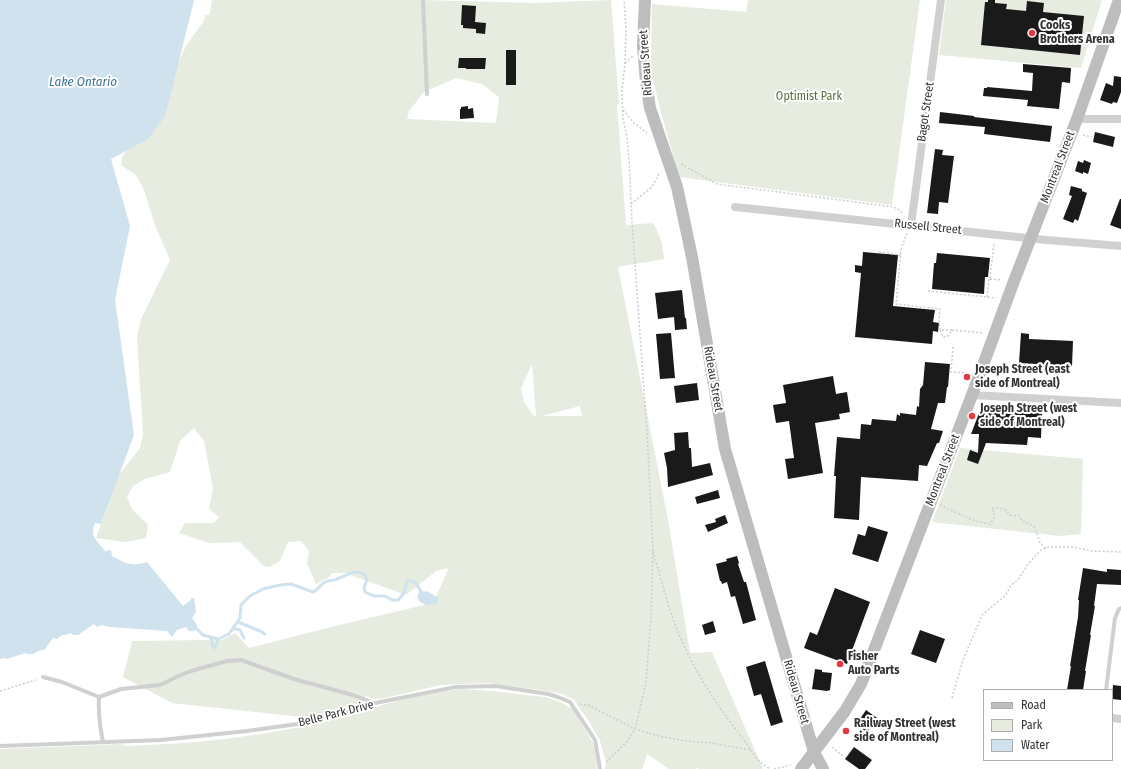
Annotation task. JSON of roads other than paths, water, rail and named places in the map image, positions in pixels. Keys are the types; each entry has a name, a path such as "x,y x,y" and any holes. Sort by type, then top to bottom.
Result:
{"main road":[{"name":"Rideau Street","path":"645,0 643,46 650,108 677,187 692,257 725,449 814,752 823,769"},
{"name":"Montreal Street","path":"796,767 814,752 845,711 861,684 972,395 1030,238 1077,119 1119,0"}],"street":[{"name":"Bagot Street","path":"910,225 941,0"},
{"path":"1077,119 1121,119"},
{"name":"Russell Street","path":"735,207 1121,246"},
{"path":"972,395 1121,403"}],"lane":[{"path":"423,0 427,94"},
{"path":"1106,689 1115,618 1119,609 1121,608"},
{"path":"43,677 62,682 99,697 121,689 160,685 191,671 227,661 241,660 294,679 353,695 375,703"},
{"name":"Belle Park Drive","path":"0,746 161,740 247,731 312,722 375,703 456,687 496,686 533,691 558,697 570,702 595,740 600,768"},
{"path":"99,697 99,725 103,742"}],"water":[{"name":"Lake Ontario","path":"0,0 194,0 165,116 148,139 111,159 130,226 115,300 134,435 101,524 95,523 93,532 95,538 105,551 111,550 112,556 121,561 128,564 147,562 183,606 191,600 191,598 194,598 196,612 192,618 197,625 197,629 194,631 189,631 186,627 177,630 172,637 167,631 109,627 102,625 97,627 94,624 78,635 73,635 70,633 62,635 57,639 53,638 44,650 33,654 25,653 7,659 0,659"},
{"path":"427,591 437,597 437,603 429,604 428,606 420,602 417,597 419,592"}],"waterway":[{"path":"197,629 203,635 218,639 229,634 240,618 241,605 250,596 263,589 291,584 313,592 325,582 336,580 357,572 364,575 367,579 364,588 365,592 374,596 385,596 392,600 398,600 404,592 407,581 410,580 416,583 421,592"},
{"path":"238,622 265,634"},
{"path":"233,628 240,630 244,638"},
{"path":"210,637 214,648 218,639"}],"place":[{"name":"Cooks Brothers Arena","path":"1032,33"},
{"name":"Joseph Street (east side of Montreal)","path":"967,377"},
{"name":"Joseph Street (west side of Montreal)","path":"972,416"},
{"name":"Fisher Auto Parts","path":"840,664"},
{"name":"Railway Street (west side of Montreal)","path":"846,731"}],"park label":[{"name":"Optimist Park","path":"809,97"}]}
